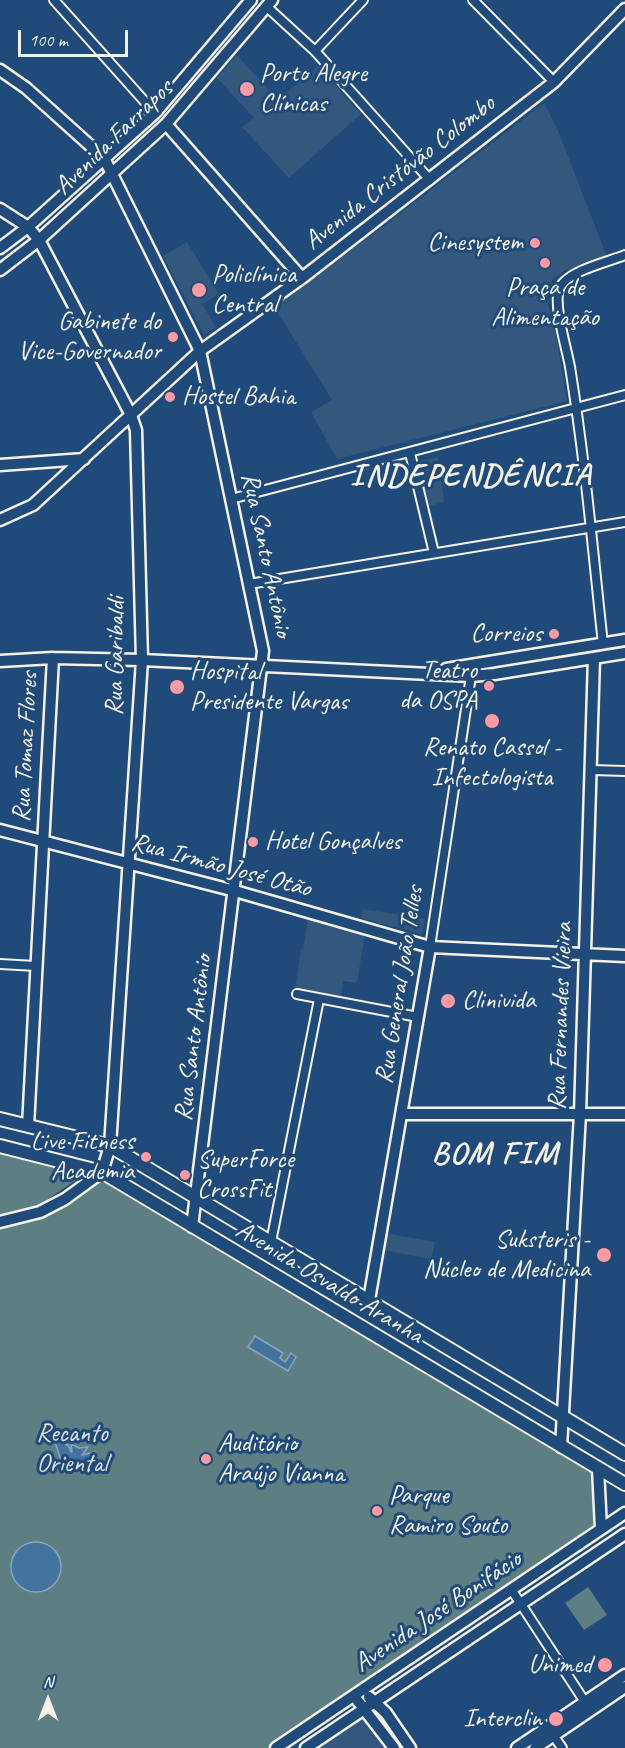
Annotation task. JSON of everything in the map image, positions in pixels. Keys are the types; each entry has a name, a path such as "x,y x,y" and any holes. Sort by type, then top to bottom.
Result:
{"main road":[{"name":"Avenida Osvaldo Aranha","path":"0,1119 110,1146 625,1454"},
{"name":"Avenida Osvaldo Aranha","path":"0,1146 102,1172 625,1484"}],"street":[{"path":"54,0 155,113"},
{"name":"Avenida Farrapos","path":"0,248 28,227 155,113 251,0"},
{"path":"315,51 363,0"},
{"path":"473,0 554,82"},
{"path":"269,3 430,180"},
{"name":"Avenida Farrapos","path":"0,270 39,240 166,124 269,3"},
{"name":"Avenida Cristóvão Colombo","path":"0,520 33,505 200,351 302,278 554,82 625,9"},
{"name":"Rua Santo Antônio","path":"0,70 26,88 104,158 200,351 263,651 192,1227"},
{"path":"166,124 302,278"},
{"name":"Rua Garibaldi","path":"0,209 28,227 39,240 136,430 142,660 110,1146 102,1172"},
{"path":"603,644 577,409 566,342 557,307 560,287 570,275 625,255"},
{"path":"231,499 625,395"},
{"path":"410,453 434,553"},
{"path":"0,465 84,459"},
{"path":"249,584 625,522"},
{"path":"425,673 625,640"},
{"path":"0,661 53,658 142,660 471,676 625,653"},
{"name":"Rua Tomaz Flores","path":"28,1126 53,658"},
{"name":"Rua Fernandes Vieira","path":"561,1447 580,1114 594,658"},
{"name":"Rua General João Telles","path":"369,1300 430,947 471,676"},
{"path":"592,770 625,771"},
{"name":"Rua Irmão José Otão","path":"0,830 235,891 430,947 625,956"},
{"path":"0,964 36,966"},
{"path":"297,994 417,1017"},
{"path":"271,1242 319,999"},
{"path":"401,1114 625,1114"},
{"path":"0,1222 40,1212 65,1199 102,1172"},
{"path":"598,1468 600,1529"},
{"name":"Avenida José Bonifácio","path":"276,1748 600,1529 623,1516"},
{"name":"Avenida José Bonifácio","path":"306,1748 625,1534"},
{"path":"511,1589 585,1702"},
{"path":"535,1748 585,1702 625,1675"},
{"path":"517,1748 551,1731 625,1687"},
{"path":"359,1693 394,1748"},
{"path":"369,1706 386,1713 410,1748"},
{"path":"551,1731 562,1748"}],"shaded area":[{"path":"237,55 278,100 318,66 361,114 289,178 242,127 254,118 217,78"},
{"path":"544,103 559,133 607,257 564,271 552,280 547,299 556,335 567,401 337,459 311,412 332,400 273,305 389,222"},
{"name":"Policlínica Central","path":"187,242 219,294 202,304 216,327 204,335 163,256"},
{"path":"438,457 444,502 429,506 419,461"},
{"path":"363,909 425,919 422,934 361,918"},
{"path":"308,917 365,934 357,983 343,981 341,996 295,988"},
{"path":"386,1233 435,1242 431,1259 383,1250"},
{"path":"255,1336 283,1353 280,1358 285,1362 291,1353 296,1357 288,1371 248,1347"},
{"path":"42,1422 62,1436 71,1452 71,1444 79,1448 88,1447 82,1455 95,1452 98,1462 95,1463 89,1459 80,1465 84,1469 79,1472 76,1466 66,1468 64,1473 59,1471 63,1466 55,1442 50,1441 49,1443 46,1437 51,1436 50,1431"},
{"path":"31,1542 41,1542 54,1549 61,1562 61,1572 54,1585 41,1592 31,1592 22,1588 15,1581 11,1572 11,1562 15,1553 22,1546"},
{"path":"363,1718 384,1748 318,1748"}],"green space":[{"path":"0,1153 85,1174 39,1205 0,1215"},
{"name":"Recanto Oriental","path":"100,1180 113,1185 591,1471 594,1526 267,1748 0,1748 0,1228 43,1218 70,1203"},
{"path":"588,1587 607,1615 584,1630 565,1603"}],"place":[{"name":"Porto Alegre Clínicas","path":"247,89"},
{"name":"Cinesystem","path":"535,243"},
{"name":"Praça de Alimentação","path":"545,263"},
{"name":"Policlínica Central","path":"199,290"},
{"name":"Gabinete do Vice-Governador","path":"173,337"},
{"name":"Hostel Bahia","path":"170,397"},
{"name":"Correios","path":"554,634"},
{"name":"Teatro da OSPA","path":"489,686"},
{"name":"Hospital Presidente Vargas","path":"177,687"},
{"name":"Renato Cassol - Infectologista","path":"492,721"},
{"name":"Hotel Gonçalves","path":"253,842"},
{"name":"Clinivida","path":"448,1001"},
{"name":"Live Fitness Academia","path":"146,1157"},
{"name":"SuperForce CrossFit","path":"185,1175"},
{"name":"Suksteris - Núcleo de Medicina","path":"604,1255"},
{"name":"Auditório Araújo Vianna","path":"206,1459"},
{"name":"Parque Ramiro Souto","path":"377,1511"},
{"name":"Unimed","path":"605,1665"},
{"name":"Interclin","path":"556,1719"}],"district":[{"name":"INDEPENDÊNCIA","path":"471,477"},
{"name":"BOM FIM","path":"495,1155"}]}
